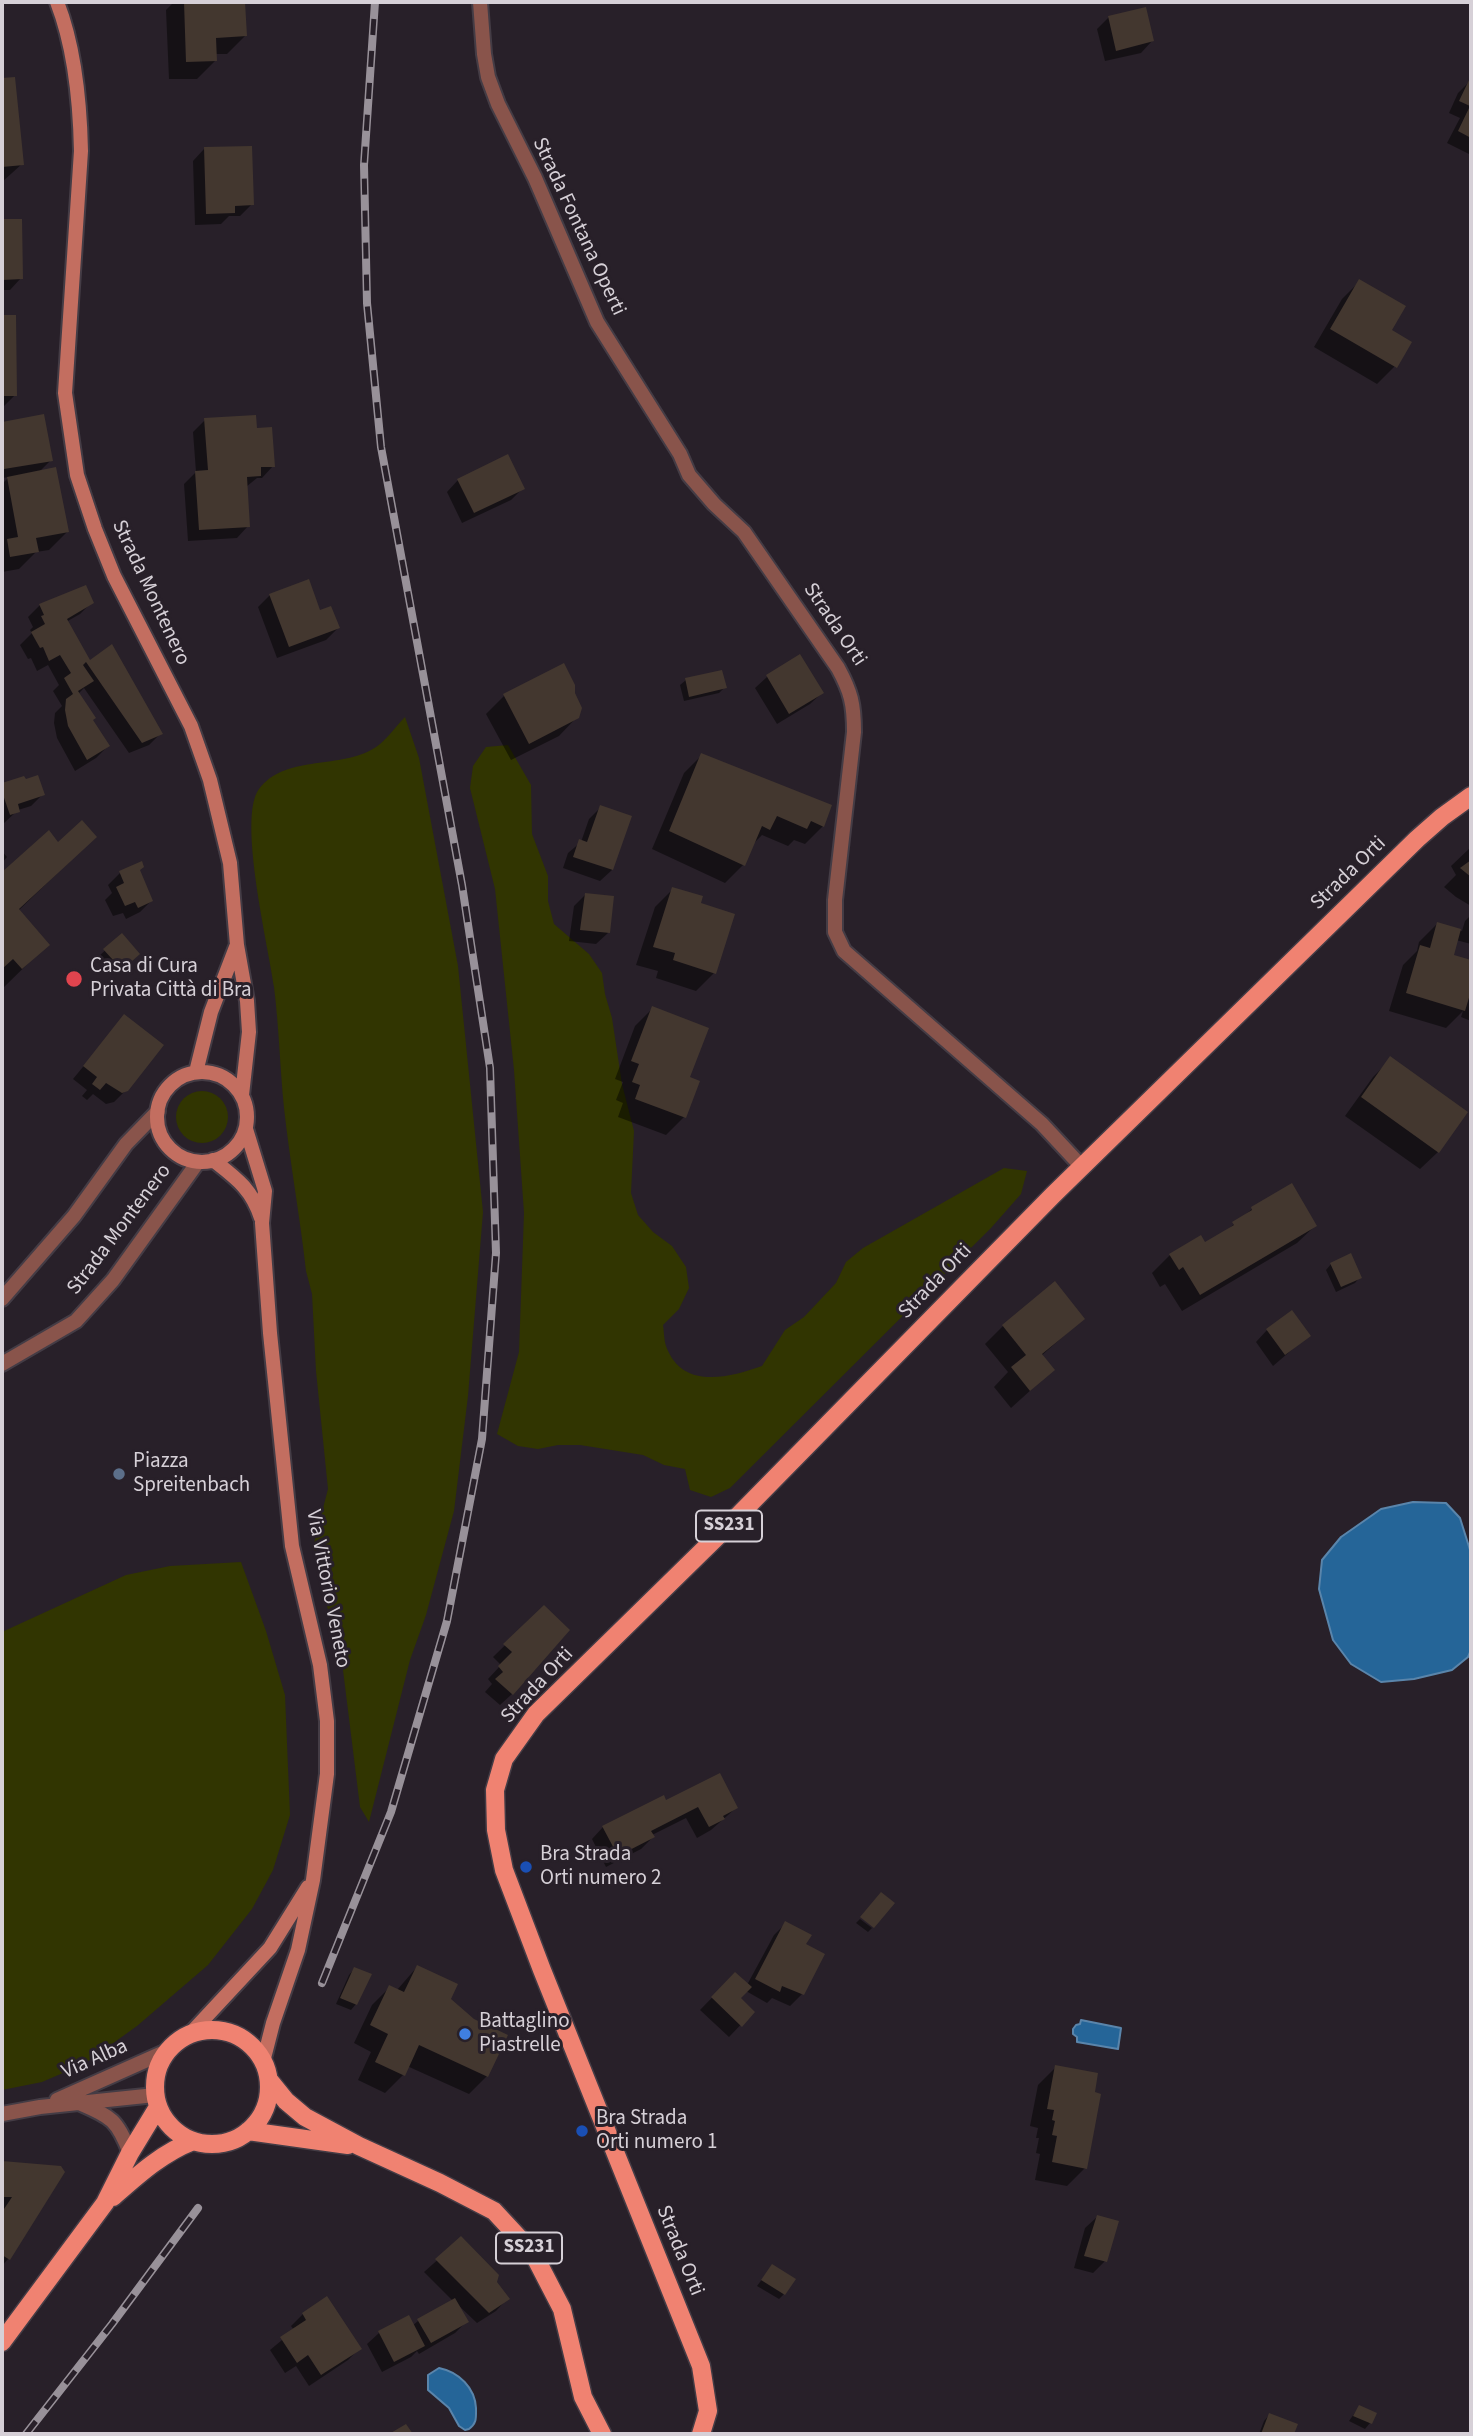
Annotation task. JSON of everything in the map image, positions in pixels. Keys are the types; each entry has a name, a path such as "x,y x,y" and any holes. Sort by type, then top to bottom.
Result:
{"main road":[{"name":"Strada Montenero","path":"57,2 73,64 80,118 81,151 65,393 77,475 114,576 191,726 210,780 230,863 237,945 247,1001 248,1032 242,1095"},
{"name":"Strada Orti","path":"701,2434 708,2411 701,2366 504,1870 496,1830 495,1790 504,1759 536,1714 730,1524 1083,1167 1417,839 1471,796"},
{"name":"Strada Montenero","path":"196,1072 211,1012 237,945"},
{"path":"196,1072 210,1072 234,1085 242,1095 246,1107 246,1129 234,1149 206,1161 178,1154 163,1139 158,1125 162,1097 170,1085 182,1077 196,1072"},
{"name":"Via Vittorio Veneto","path":"246,1129 265,1191 262,1223 270,1333 292,1546 320,1665 327,1721 327,1774 313,1880 298,1950 263,2062"},
{"name":"Via Vittorio Veneto","path":"206,1161 241,1181 256,1204 262,1223"},
{"name":"Via Vittorio Veneto","path":"190,2034 270,1948 313,1880"},
{"name":"SS231","path":"190,2034 207,2030 224,2031 240,2037 254,2048 263,2062 269,2080 286,2101 305,2117 494,2211 533,2252 562,2309 583,2397 602,2434"},
{"path":"167,2051 190,2034"},
{"name":"SS231","path":"2,2342 105,2203 157,2101 156,2072 167,2051"},
{"name":"SS231","path":"105,2203 150,2164 180,2146 193,2141 222,2143 248,2131 261,2117 268,2099 269,2080"},
{"path":"157,2101 166,2122 178,2134 193,2141"},
{"name":"SS231","path":"248,2131 359,2146"}],"street":[{"name":"Strada Fontana Operti","path":"480,2 488,77 498,104 535,178 597,322 680,454"},
{"name":"Strada Orti","path":"680,454 690,475 714,504 744,532 838,668 850,690 855,708 855,732 835,900 835,932 844,951 1042,1124 1083,1167"},
{"path":"2,1299 74,1216 126,1144 158,1111"},
{"name":"Strada Montenero","path":"2,1364 76,1321 113,1280 206,1161"},
{"name":"Via Alba","path":"40,2107 167,2051"},
{"name":"Via Alba","path":"2,2114 78,2102 157,2101"},
{"name":"Via Alba","path":"78,2102 111,2119 122,2131 130,2152"}],"green space":[{"path":"405,717 419,758 458,966 483,1212 468,1396 454,1511 426,1615 410,1660 369,1822 360,1807 342,1662 315,1561 314,1543 328,1489 316,1371 312,1294 306,1271 286,1129 274,987 256,884 251,827 253,804 259,789 270,778 297,767 357,756 371,750 385,740"},
{"path":"508,745 531,785 532,834 548,876 548,901 554,924 589,954 602,973 622,1084 634,1131 631,1193 638,1215 653,1232 672,1246 686,1267 689,1288 679,1309 663,1325 666,1346 673,1360 683,1369 694,1375 721,1377 762,1366 785,1330 804,1317 836,1283 846,1262 863,1248 1004,1168 1027,1171 1021,1194 991,1228 730,1488 711,1497 690,1490 685,1469 664,1465 643,1455 580,1445 538,1449 518,1446 497,1434 519,1352 524,1213 514,1070 495,889 470,788 473,766 486,747"},
{"path":"202,1091 212,1093 220,1099 226,1107 226,1127 220,1135 212,1141 202,1143 192,1141 184,1135 178,1127 176,1117 178,1107 184,1099 192,1093"},
{"path":"241,1562 285,1695 290,1815 273,1870 252,1909 208,1965 137,2026 84,2064 42,2082 2,2090 2,1632 126,1575 170,1566"}],"water":[{"path":"1413,1502 1446,1503 1460,1518 1471,1553 1471,1650 1468,1657 1452,1670 1414,1679 1381,1682 1351,1664 1333,1640 1319,1589 1322,1560 1341,1537 1381,1509"},
{"path":"1081,2020 1121,2028 1118,2049 1077,2042 1073,2029"},
{"path":"439,2368 459,2377 473,2394 476,2417 469,2429 465,2430 459,2426 449,2408 428,2390 428,2375"}],"building":[{"path":"184,2 245,2 247,36 216,38 217,61 186,62"},
{"path":"1146,7 1154,41 1116,51 1108,16"},
{"path":"1471,76 1471,138 1458,131 1470,106 1459,101"},
{"path":"15,77 24,165 2,167 2,78"},
{"path":"252,146 254,205 235,206 235,213 206,214 204,147"},
{"path":"2,219 22,219 23,279 2,280"},
{"path":"1359,279 1406,306 1392,330 1412,342 1397,368 1330,329"},
{"path":"2,315 16,315 17,396 2,396"},
{"path":"44,414 53,461 4,469 2,422"},
{"path":"256,415 257,428 272,427 275,467 261,467 261,476 247,477 250,527 199,530 195,471 208,470 204,418"},
{"path":"508,454 525,489 474,513 457,479"},
{"path":"56,467 69,532 36,538 39,552 10,557 7,539 18,537 7,477"},
{"path":"309,579 320,610 331,606 340,628 289,647 269,594"},
{"path":"86,585 94,603 67,619 90,660 112,644 163,734 142,743 86,662 83,665 94,681 78,691 110,746 87,760 68,726 65,710 66,699 73,694 64,678 71,673 60,655 49,661 43,647 40,648 31,632 45,624 39,604"},
{"path":"800,654 824,693 789,714 766,675"},
{"path":"564,663 582,708 579,718 529,744 503,694"},
{"path":"722,670 727,688 689,697 685,678"},
{"path":"701,753 832,805 824,827 811,821 807,829 777,816 770,830 762,826 745,866 669,831"},
{"path":"38,775 45,795 18,804 20,812 10,815 2,792 2,783"},
{"path":"600,805 632,816 613,870 573,857 579,839 587,842"},
{"path":"82,820 97,837 19,909 50,945 22,969 13,959 2,969 2,872 49,830 58,842"},
{"path":"1471,860 1471,877 1460,868"},
{"path":"142,861 144,867 140,870 153,901 138,908 135,902 125,906 116,887 124,883 119,871"},
{"path":"672,887 703,896 701,903 735,914 716,974 673,960 675,953 653,947"},
{"path":"585,893 614,896 610,933 580,930"},
{"path":"1437,922 1461,929 1454,955 1471,960 1471,991 1465,1011 1406,993 1420,945 1430,948"},
{"path":"122,933 140,954 122,970 103,949"},
{"path":"652,1006 709,1028 690,1077 700,1081 686,1118 635,1099 640,1085 632,1082 639,1064 631,1061"},
{"path":"124,1014 164,1045 128,1091 122,1093 106,1083 100,1090 92,1084 97,1077 83,1066"},
{"path":"1390,1056 1468,1112 1439,1153 1361,1097"},
{"path":"1292,1183 1317,1226 1200,1295 1183,1267 1179,1270 1169,1254 1201,1235 1205,1242 1234,1225 1232,1222 1252,1210 1251,1207"},
{"path":"1351,1253 1362,1278 1341,1287 1330,1263"},
{"path":"1055,1281 1085,1319 1042,1354 1055,1370 1030,1391 1011,1367 1026,1355 1002,1325"},
{"path":"1292,1310 1311,1336 1285,1355 1266,1329"},
{"path":"544,1605 570,1630 513,1695 495,1679 503,1672 498,1666 512,1652 503,1644"},
{"path":"720,1773 738,1808 723,1816 725,1819 709,1827 698,1807 651,1831 655,1837 618,1856 602,1826 664,1795 666,1800"},
{"path":"881,1892 895,1903 874,1928 860,1917"},
{"path":"785,1921 812,1935 806,1944 825,1954 804,1995 782,1986 780,1992 755,1979"},
{"path":"417,1965 458,1984 451,1999 474,2019 508,2035 488,2077 419,2045 405,2076 375,2062 388,2034 370,2025 389,1985 404,1992"},
{"path":"354,1967 372,1974 357,2005 340,1998"},
{"path":"735,1972 752,1987 741,1998 755,2012 742,2027 711,1997"},
{"path":"1055,2065 1098,2073 1095,2092 1101,2094 1087,2169 1052,2162 1057,2136 1052,2135 1054,2110 1047,2109"},
{"path":"2,2161 61,2166 65,2172 10,2260 2,2255 2,2212 12,2197 2,2197"},
{"path":"1097,2215 1119,2221 1107,2262 1084,2256"},
{"path":"461,2236 499,2275 497,2282 510,2299 489,2313 435,2259"},
{"path":"772,2264 796,2279 785,2295 761,2280"},
{"path":"327,2296 362,2349 321,2375 308,2355 297,2363 280,2337 306,2320 302,2313"},
{"path":"455,2298 469,2322 431,2343 417,2319"},
{"path":"409,2315 425,2346 394,2362 378,2331"},
{"path":"1359,2405 1377,2413 1372,2424 1353,2416"},
{"path":"1269,2413 1298,2424 1294,2434 1261,2434"},
{"path":"406,2424 413,2434 389,2434"}],"railway":[{"path":"322,1983 391,1812 447,1621 482,1439 496,1253 490,1068 462,885 381,447 367,303 364,165 375,2"},
{"path":"26,2434 198,2208"}],"place":[{"name":"Casa di Cura Privata Città di Bra","path":"74,979"},
{"name":"Piazza Spreitenbach","path":"119,1474"},
{"name":"Bra Strada Orti numero 2","path":"526,1867"},
{"name":"Battaglino Piastrelle","path":"465,2034"},
{"name":"Bra Strada Orti numero 1","path":"582,2131"}]}
